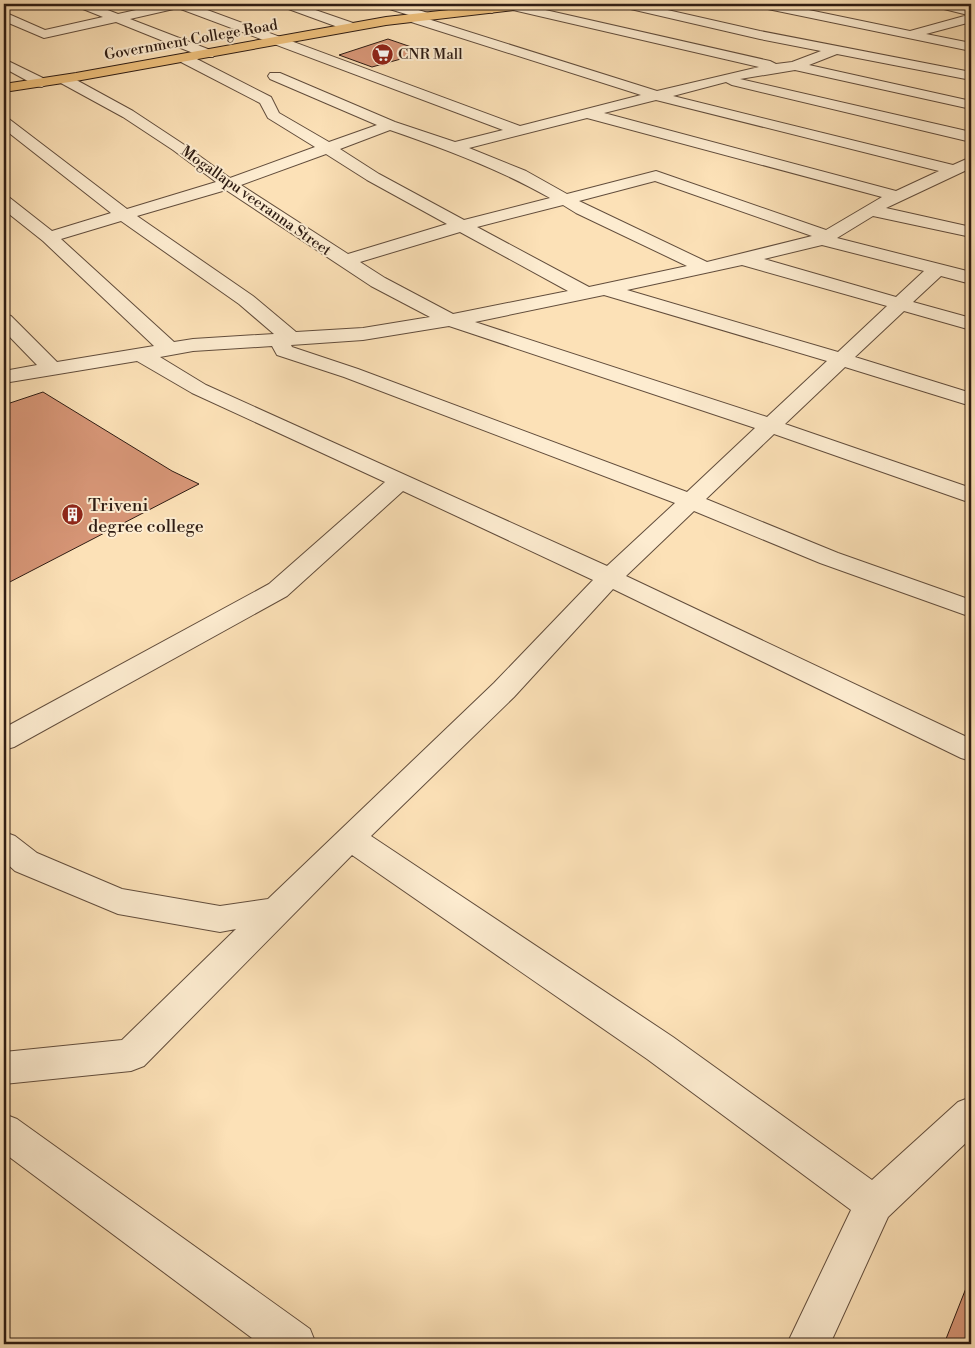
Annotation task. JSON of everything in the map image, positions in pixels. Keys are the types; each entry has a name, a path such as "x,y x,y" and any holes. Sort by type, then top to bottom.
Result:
{"main road":[{"name":"Government College Road","path":"4,88 208,54 351,27 532,4"}],"street":[{"path":"82,4 208,54"},
{"path":"4,16 44,34 179,4 520,131"},
{"path":"287,4 351,27"},
{"path":"387,4 418,17 658,96 957,173"},
{"path":"477,4 492,9"},
{"path":"626,4 835,50 971,76"},
{"path":"762,4 971,46"},
{"path":"940,4 971,12"},
{"path":"513,6 971,105"},
{"path":"910,34 971,18"},
{"path":"906,21 935,28"},
{"path":"954,22 971,25"},
{"path":"454,147 749,72 789,67 835,50"},
{"path":"184,58 266,100 273,115 373,177 595,291 841,359 971,400"},
{"path":"4,63 42,82"},
{"path":"275,76 390,124 454,147 520,174 566,199 706,268"},
{"name":"Mogallapu veeranna Street","path":"64,79 128,114 178,147 228,184 378,282 450,320 771,426 971,496"},
{"path":"725,79 971,138"},
{"path":"589,114 897,196"},
{"path":"4,122 124,214 246,300 285,338"},
{"path":"49,237 228,184 390,124"},
{"path":"4,377 193,345 363,334 450,320 706,268 824,238 897,196 957,173"},
{"path":"345,261 464,225 656,176 824,238 971,278"},
{"path":"4,202 49,237 168,348"},
{"path":"871,210 971,232"},
{"path":"742,259 971,324"},
{"path":"4,1068 131,1055 350,838 504,690 610,577 937,269"},
{"path":"4,320 51,368"},
{"path":"285,338 284,351 351,374 690,501 829,558 971,609"},
{"path":"139,353 199,389 610,577 971,751"},
{"path":"4,740 278,590 400,481"},
{"path":"350,838 660,1048 874,1204"},
{"path":"4,844 26,862 118,901 220,918 278,910"},
{"path":"808,1344 874,1204 971,1114"},
{"path":"4,1131 295,1344"}],"building":[{"name":"CNR Mall","path":"388,39 426,52 372,67 339,55"},
{"name":"Triveni degree college","path":"43,392 172,471 199,484 4,585 4,405"},
{"path":"970,1278 971,1344 944,1344"}],"place":[{"name":"CNR Mall","path":"382,54"},
{"name":"Triveni degree college","path":"72,515"}]}
